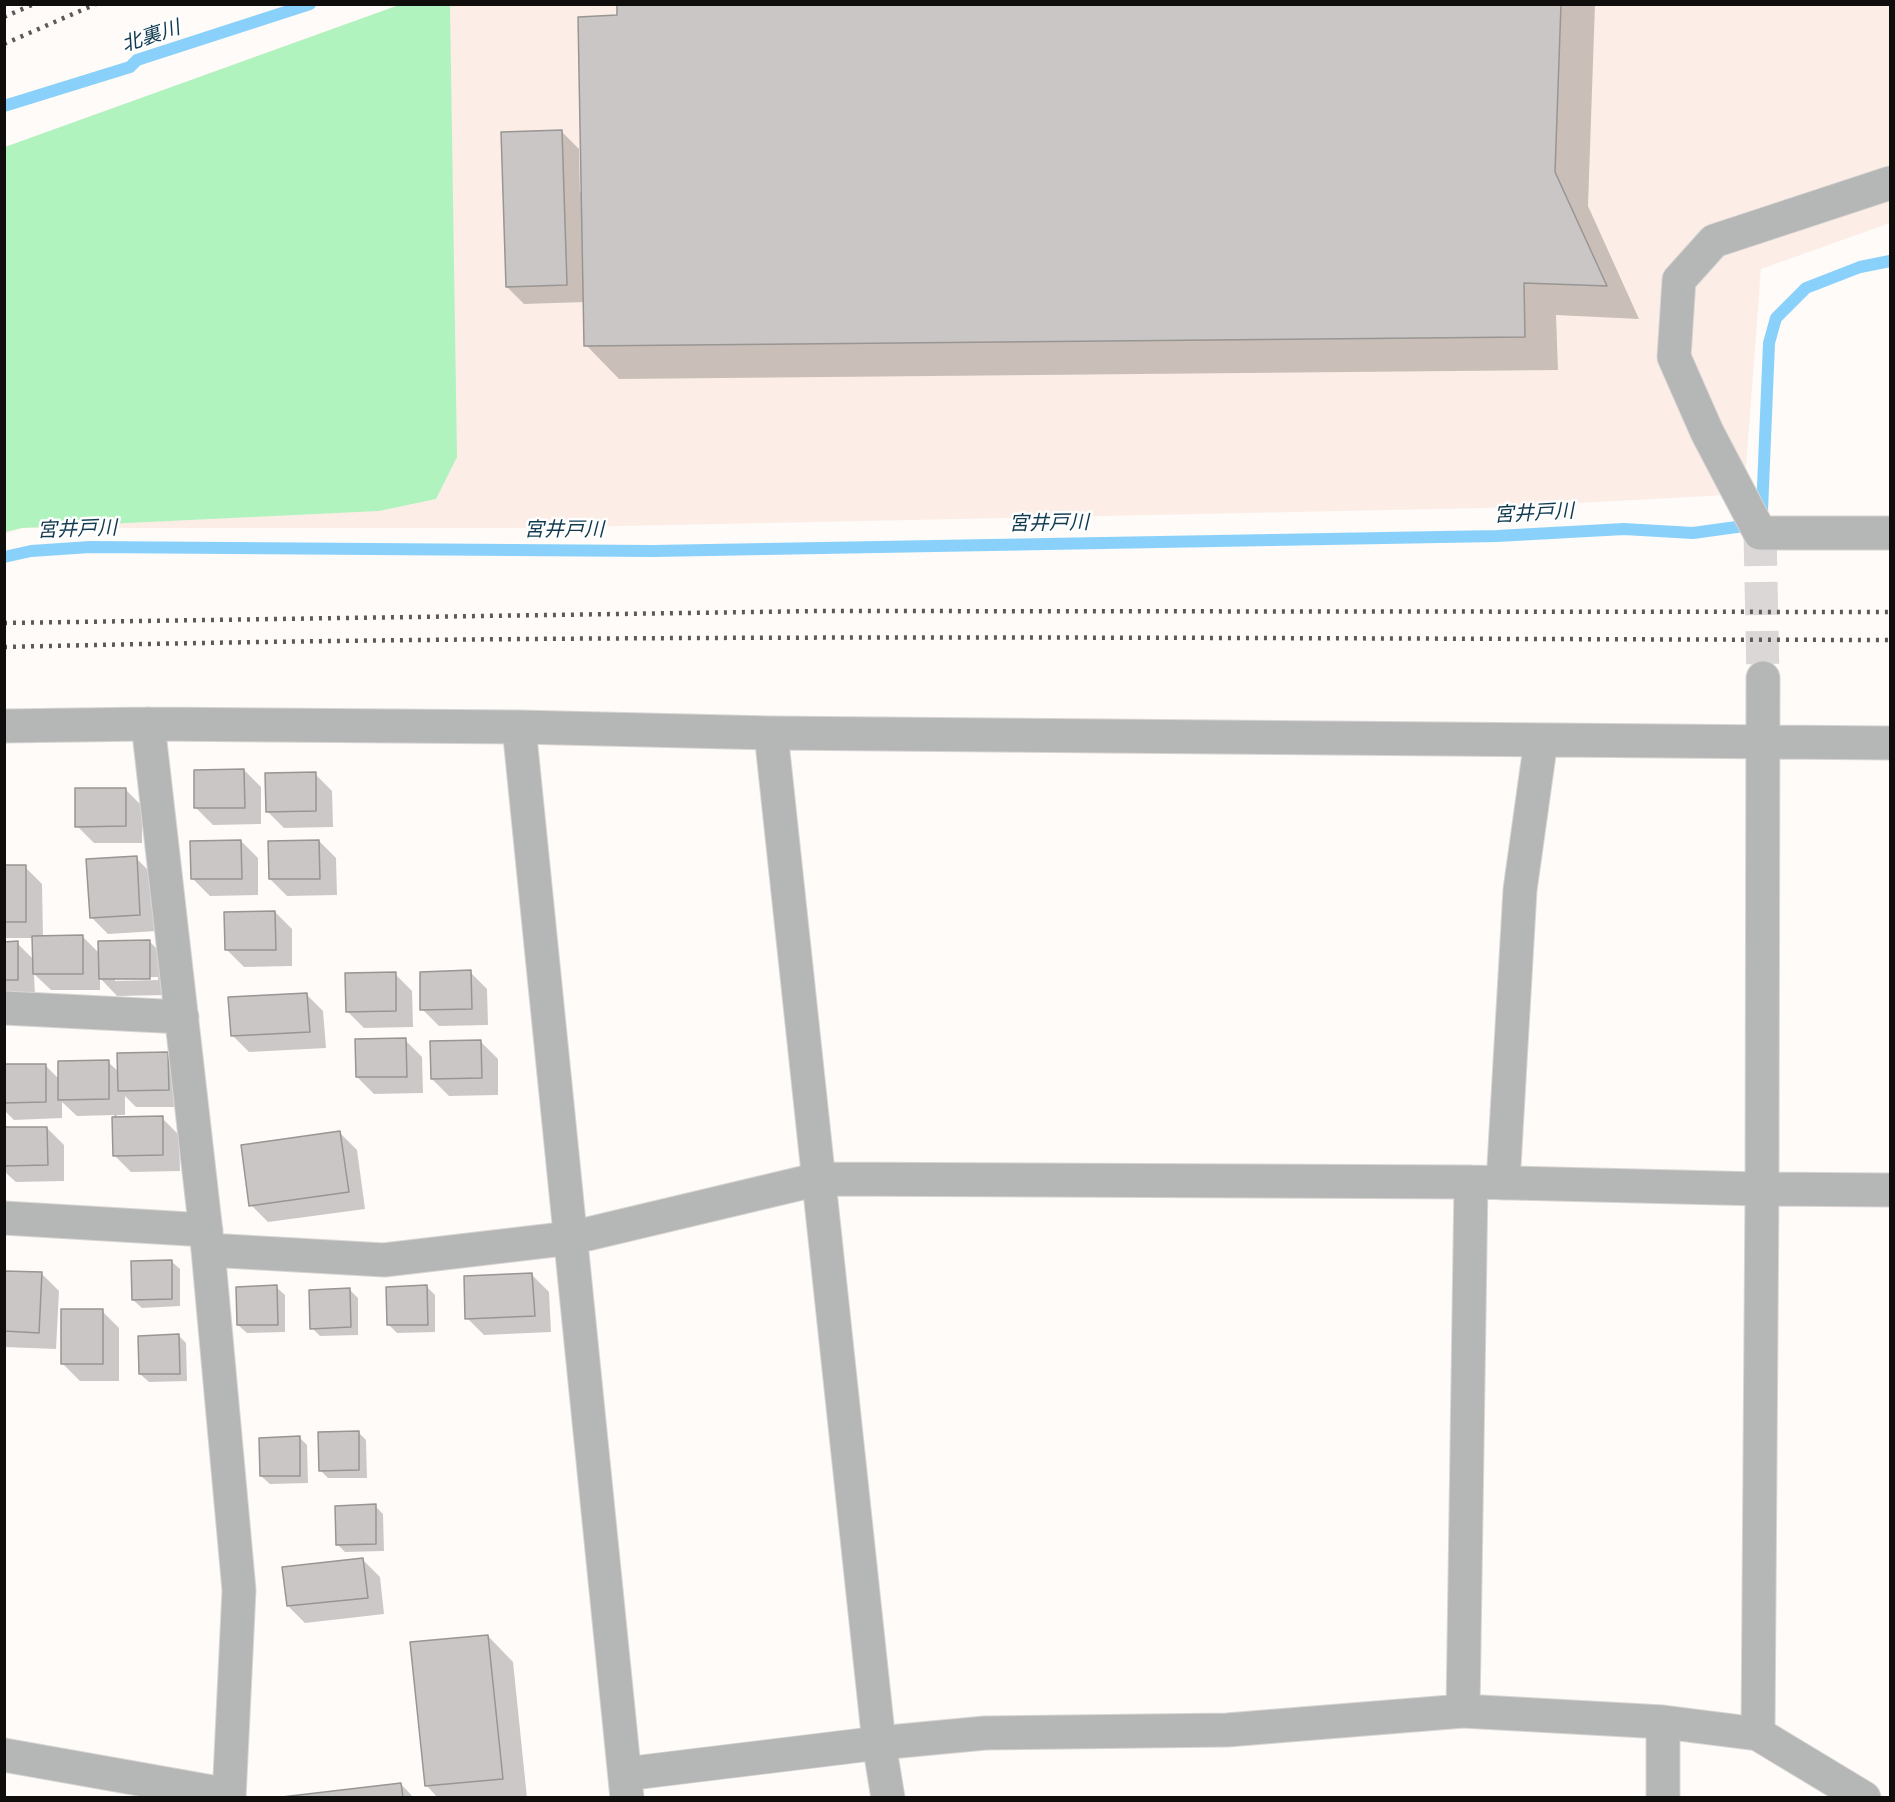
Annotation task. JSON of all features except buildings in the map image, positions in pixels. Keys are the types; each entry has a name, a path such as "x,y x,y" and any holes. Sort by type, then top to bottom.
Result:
{"street":[{"path":"1890,183 1714,241 1679,280 1674,357 1707,432 1760,533 1890,533"},
{"path":"1758,1734 1763,678"},
{"path":"4,726 148,724 519,727 771,733 1890,743"},
{"path":"4,1755 229,1796 239,1590 207,1240 148,724"},
{"path":"519,727 626,1786 879,1743 985,1734 1227,1730 1463,1711 1663,1722 1758,1734 1864,1797"},
{"path":"771,733 879,1743 888,1797"},
{"path":"1503,1183 1520,890 1541,740"},
{"path":"4,1008 182,1017"},
{"path":"4,1218 384,1260 571,1238 819,1179 1471,1182 1890,1190"},
{"path":"1463,1711 1471,1182"},
{"path":"1663,1722 1663,1797"}],"shaded area":[{"path":"399,5 1890,5 1890,223 1761,269 1744,494 1486,508 525,528 22,528 5,534 5,147"}],"green space":[{"path":"399,5 450,5 457,457 436,499 379,511 22,528 5,532 5,147"}],"waterway":[{"name":"北裏川","path":"4,106 130,67 137,60 310,4"},
{"name":"宮井戸川","path":"4,557 31,551 90,547 653,551 1497,536 1624,529 1693,533 1751,525 1762,511 1769,343 1776,318 1806,288 1860,267 1890,261"}],"tunnel":[{"path":"1760,533 1763,678"}],"railway":[{"path":"4,17 34,4"},
{"path":"4,44 96,4"},
{"path":"4,623 821,611 1890,612"},
{"path":"4,647 240,642 712,638 1890,640"}]}
